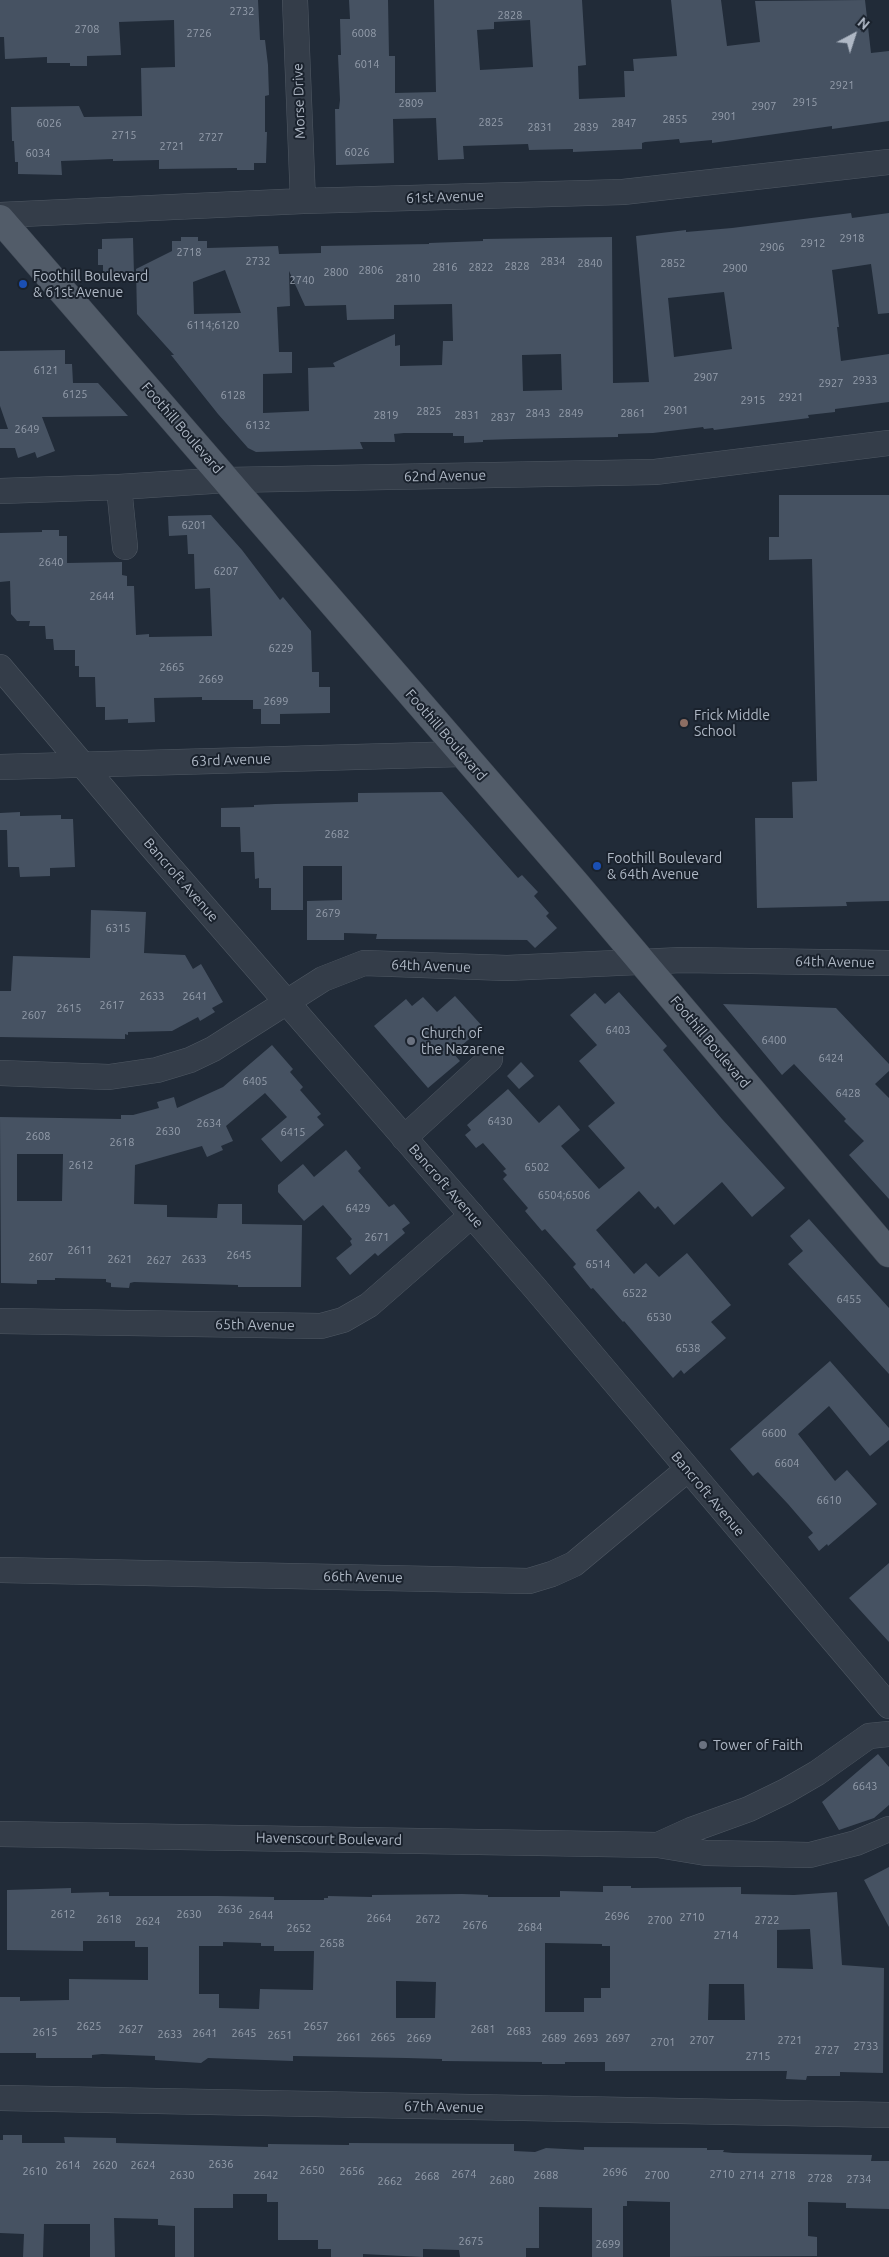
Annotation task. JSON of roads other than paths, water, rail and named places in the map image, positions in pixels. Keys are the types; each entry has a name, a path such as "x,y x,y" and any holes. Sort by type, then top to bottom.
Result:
{"main road":[{"name":"Foothill Boulevard","path":"0,217 642,962 889,1253"}],"street":[{"name":"Morse Drive","path":"295,0 303,201"},
{"name":"61st Avenue","path":"0,217 303,201 622,192 889,162"},
{"name":"62nd Avenue","path":"0,490 118,488 227,480 656,472 889,443"},
{"path":"118,488 125,547"},
{"name":"Bancroft Avenue","path":"0,667 286,1002 472,1215 889,1706"},
{"name":"63rd Avenue","path":"0,766 462,754"},
{"name":"64th Avenue","path":"0,1073 109,1077 157,1070 190,1060 213,1049 323,979 364,963 507,979 642,962 689,960 889,963"},
{"path":"404,1138 490,1059"},
{"name":"65th Avenue","path":"0,1321 321,1326 343,1320 369,1305 472,1215"},
{"name":"66th Avenue","path":"0,1570 529,1581 552,1574 574,1564 688,1469"},
{"name":"Havenscourt Boulevard","path":"658,1845 749,1809 786,1791 817,1773 868,1736 889,1734"},
{"name":"Havenscourt Boulevard","path":"0,1834 658,1845 706,1853 810,1855 856,1843 889,1829"},
{"name":"67th Avenue","path":"0,2098 889,2115"}],"place":[{"name":"Foothill Boulevard & 61st Avenue","path":"23,284"},
{"name":"Frick Middle School","path":"684,723"},
{"name":"Foothill Boulevard & 64th Avenue","path":"597,866"},
{"name":"Church of the Nazarene","path":"411,1041"},
{"name":"Tower of Faith","path":"703,1745"}]}
